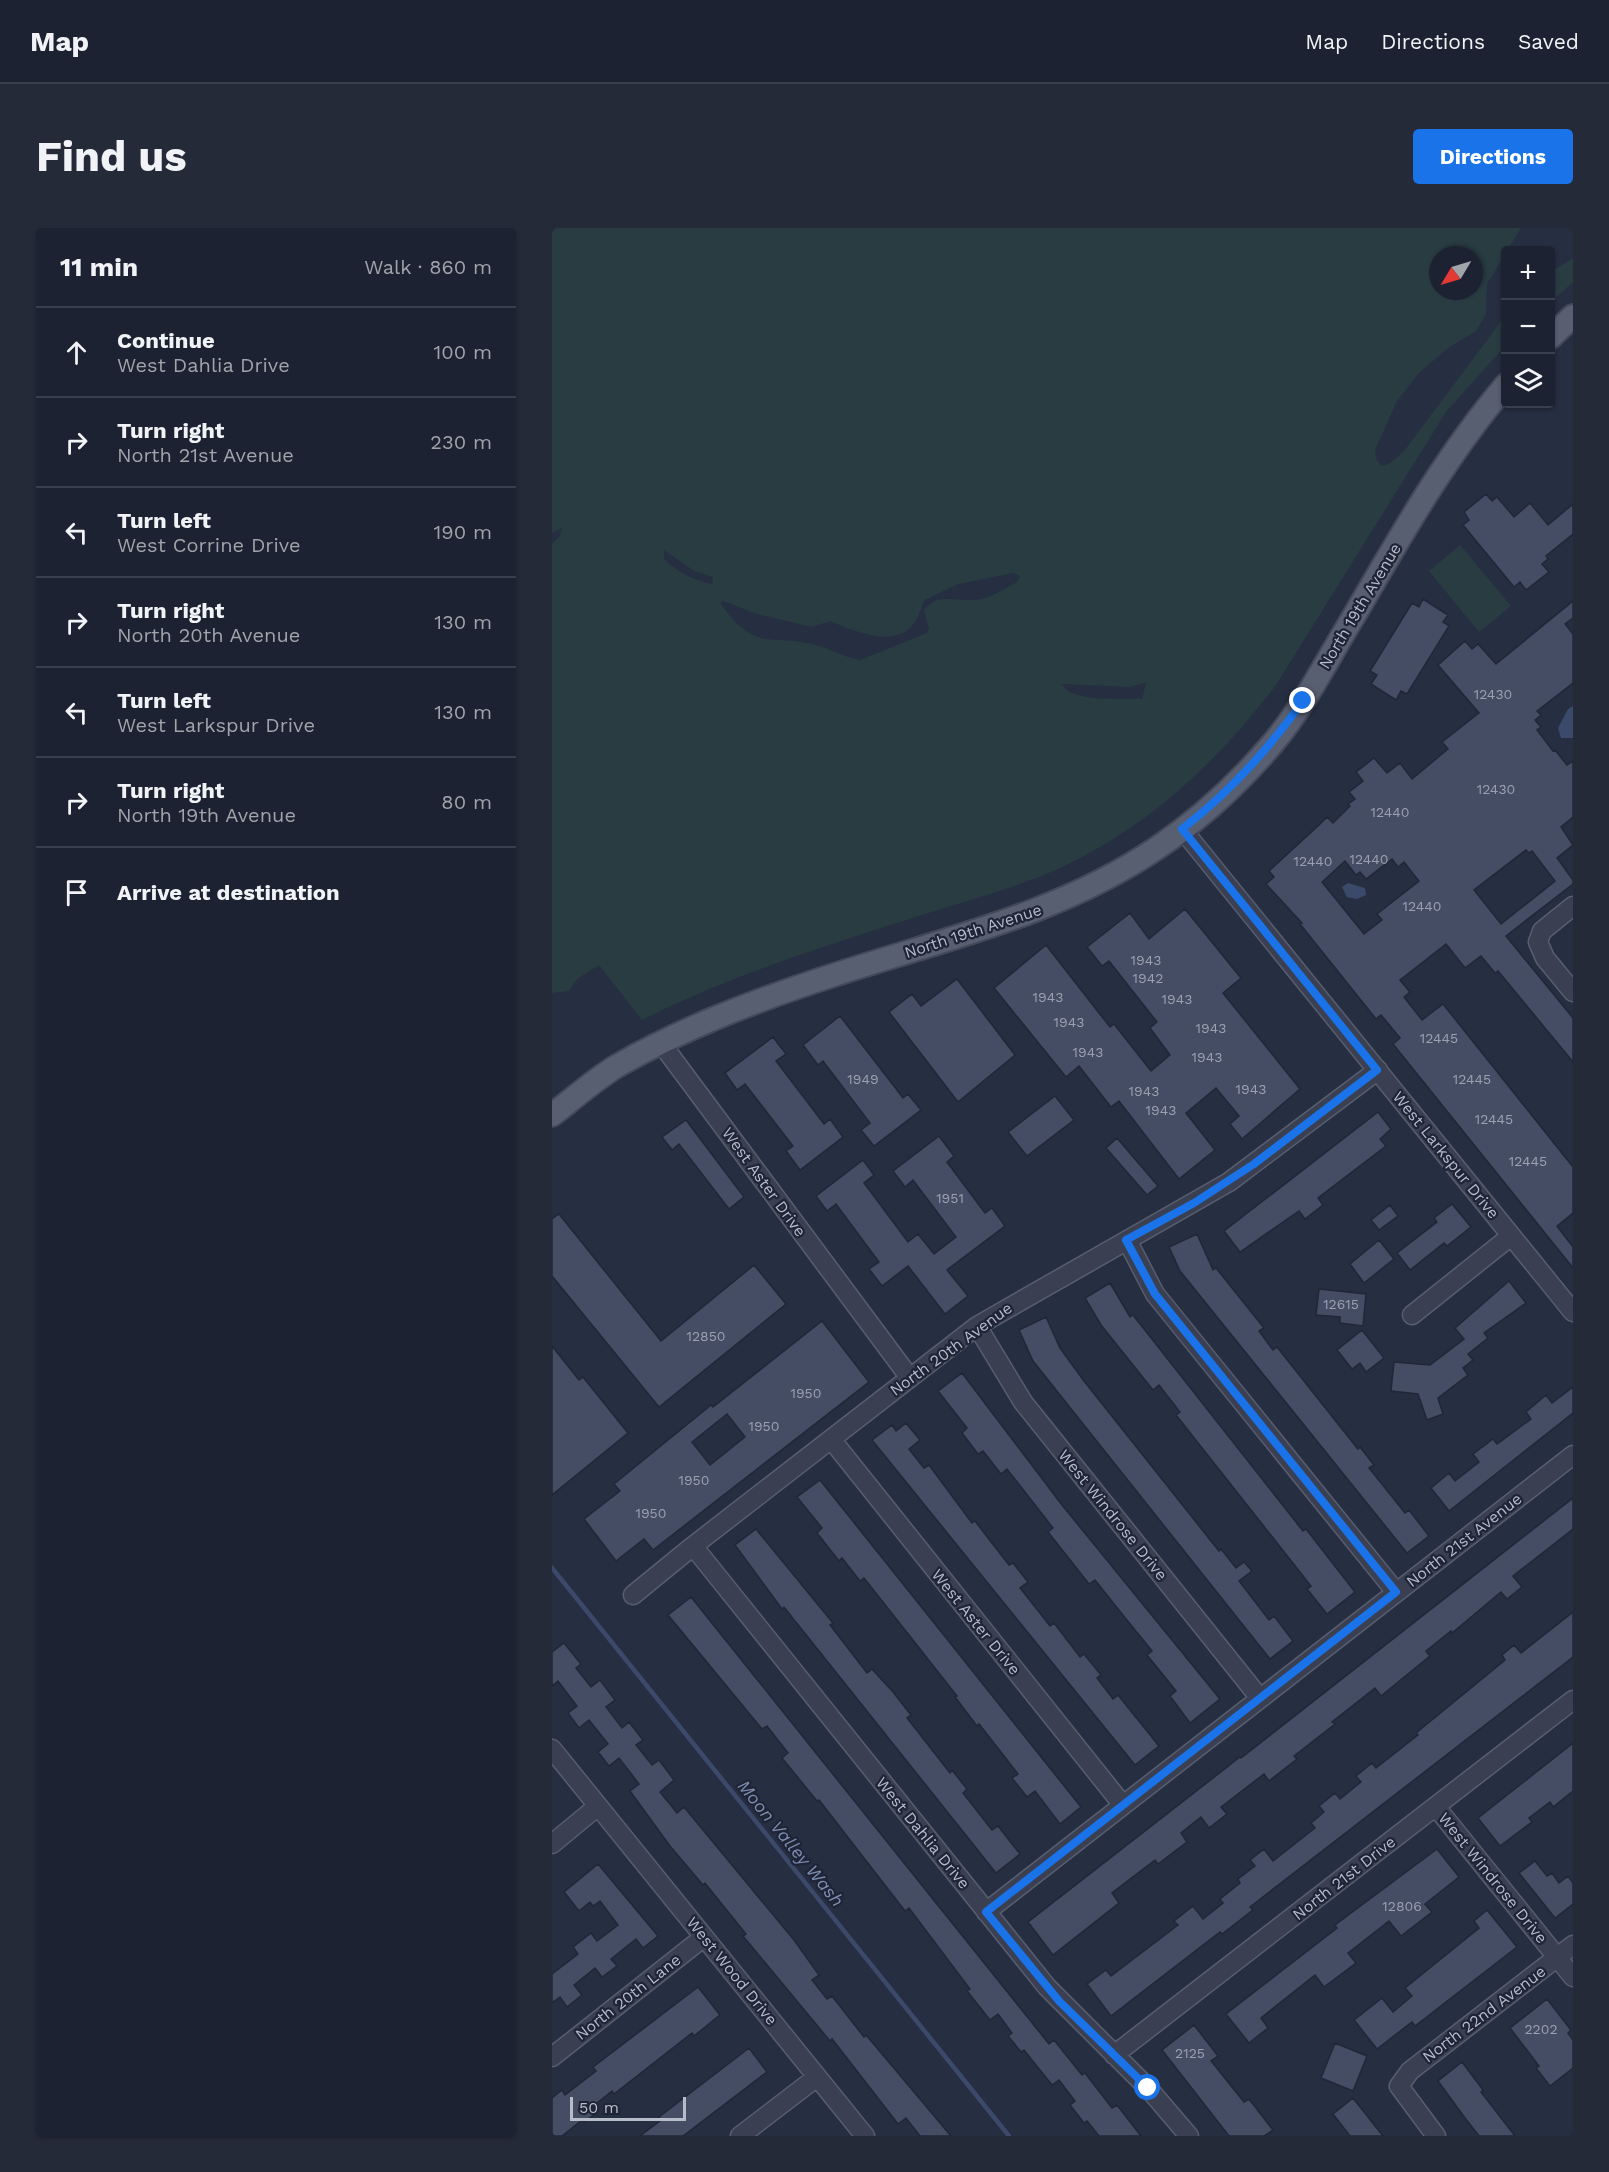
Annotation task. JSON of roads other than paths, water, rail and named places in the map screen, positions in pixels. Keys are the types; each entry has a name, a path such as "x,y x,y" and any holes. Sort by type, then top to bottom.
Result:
{"main road":[{"path":"1555,333 1573,316"},
{"name":"North 19th Avenue","path":"552,1115 614,1068 661,1043 734,1010 831,976 989,928 1052,904 1122,870 1182,829 1241,779 1275,741 1303,701 1442,472 1478,419 1501,391"}],"street":[{"name":"West Larkspur Drive","path":"1182,829 1573,1312"},
{"path":"1573,906 1539,934 1538,942 1545,958 1573,992"},
{"name":"West Aster Drive","path":"661,1043 910,1378"},
{"name":"North 20th Avenue","path":"633,1595 977,1326 1237,1176 1377,1070"},
{"path":"1412,1315 1511,1236"},
{"path":"1126,1240 1155,1294 1396,1592"},
{"name":"West Windrose Drive","path":"977,1326 1023,1402 1259,1697"},
{"name":"West Aster Drive","path":"831,1439 1122,1804"},
{"name":"North 21st Avenue","path":"986,1912 1259,1697 1573,1455"},
{"name":"West Dahlia Drive","path":"693,1546 1059,2001 1148,2088 1189,2136"},
{"name":"North 21st Drive","path":"1114,2055 1573,1700"},
{"name":"West Wood Drive","path":"552,1749 865,2136"},
{"path":"552,1844 598,1806"},
{"name":"West Windrose Drive","path":"1436,1807 1573,1977"},
{"name":"North 20th Lane","path":"552,2057 704,1937"},
{"name":"North 22nd Avenue","path":"1436,2136 1399,2086 1410,2071 1573,1945"},
{"path":"740,2136 817,2077"}],"water":[{"path":"1573,706 1573,738 1561,738 1558,728 1568,709"},
{"path":"1348,883 1365,888 1366,895 1357,899 1347,897 1342,887"}],"waterway":[{"name":"Moon Valley Wash","path":"552,1568 1009,2136"}]}
